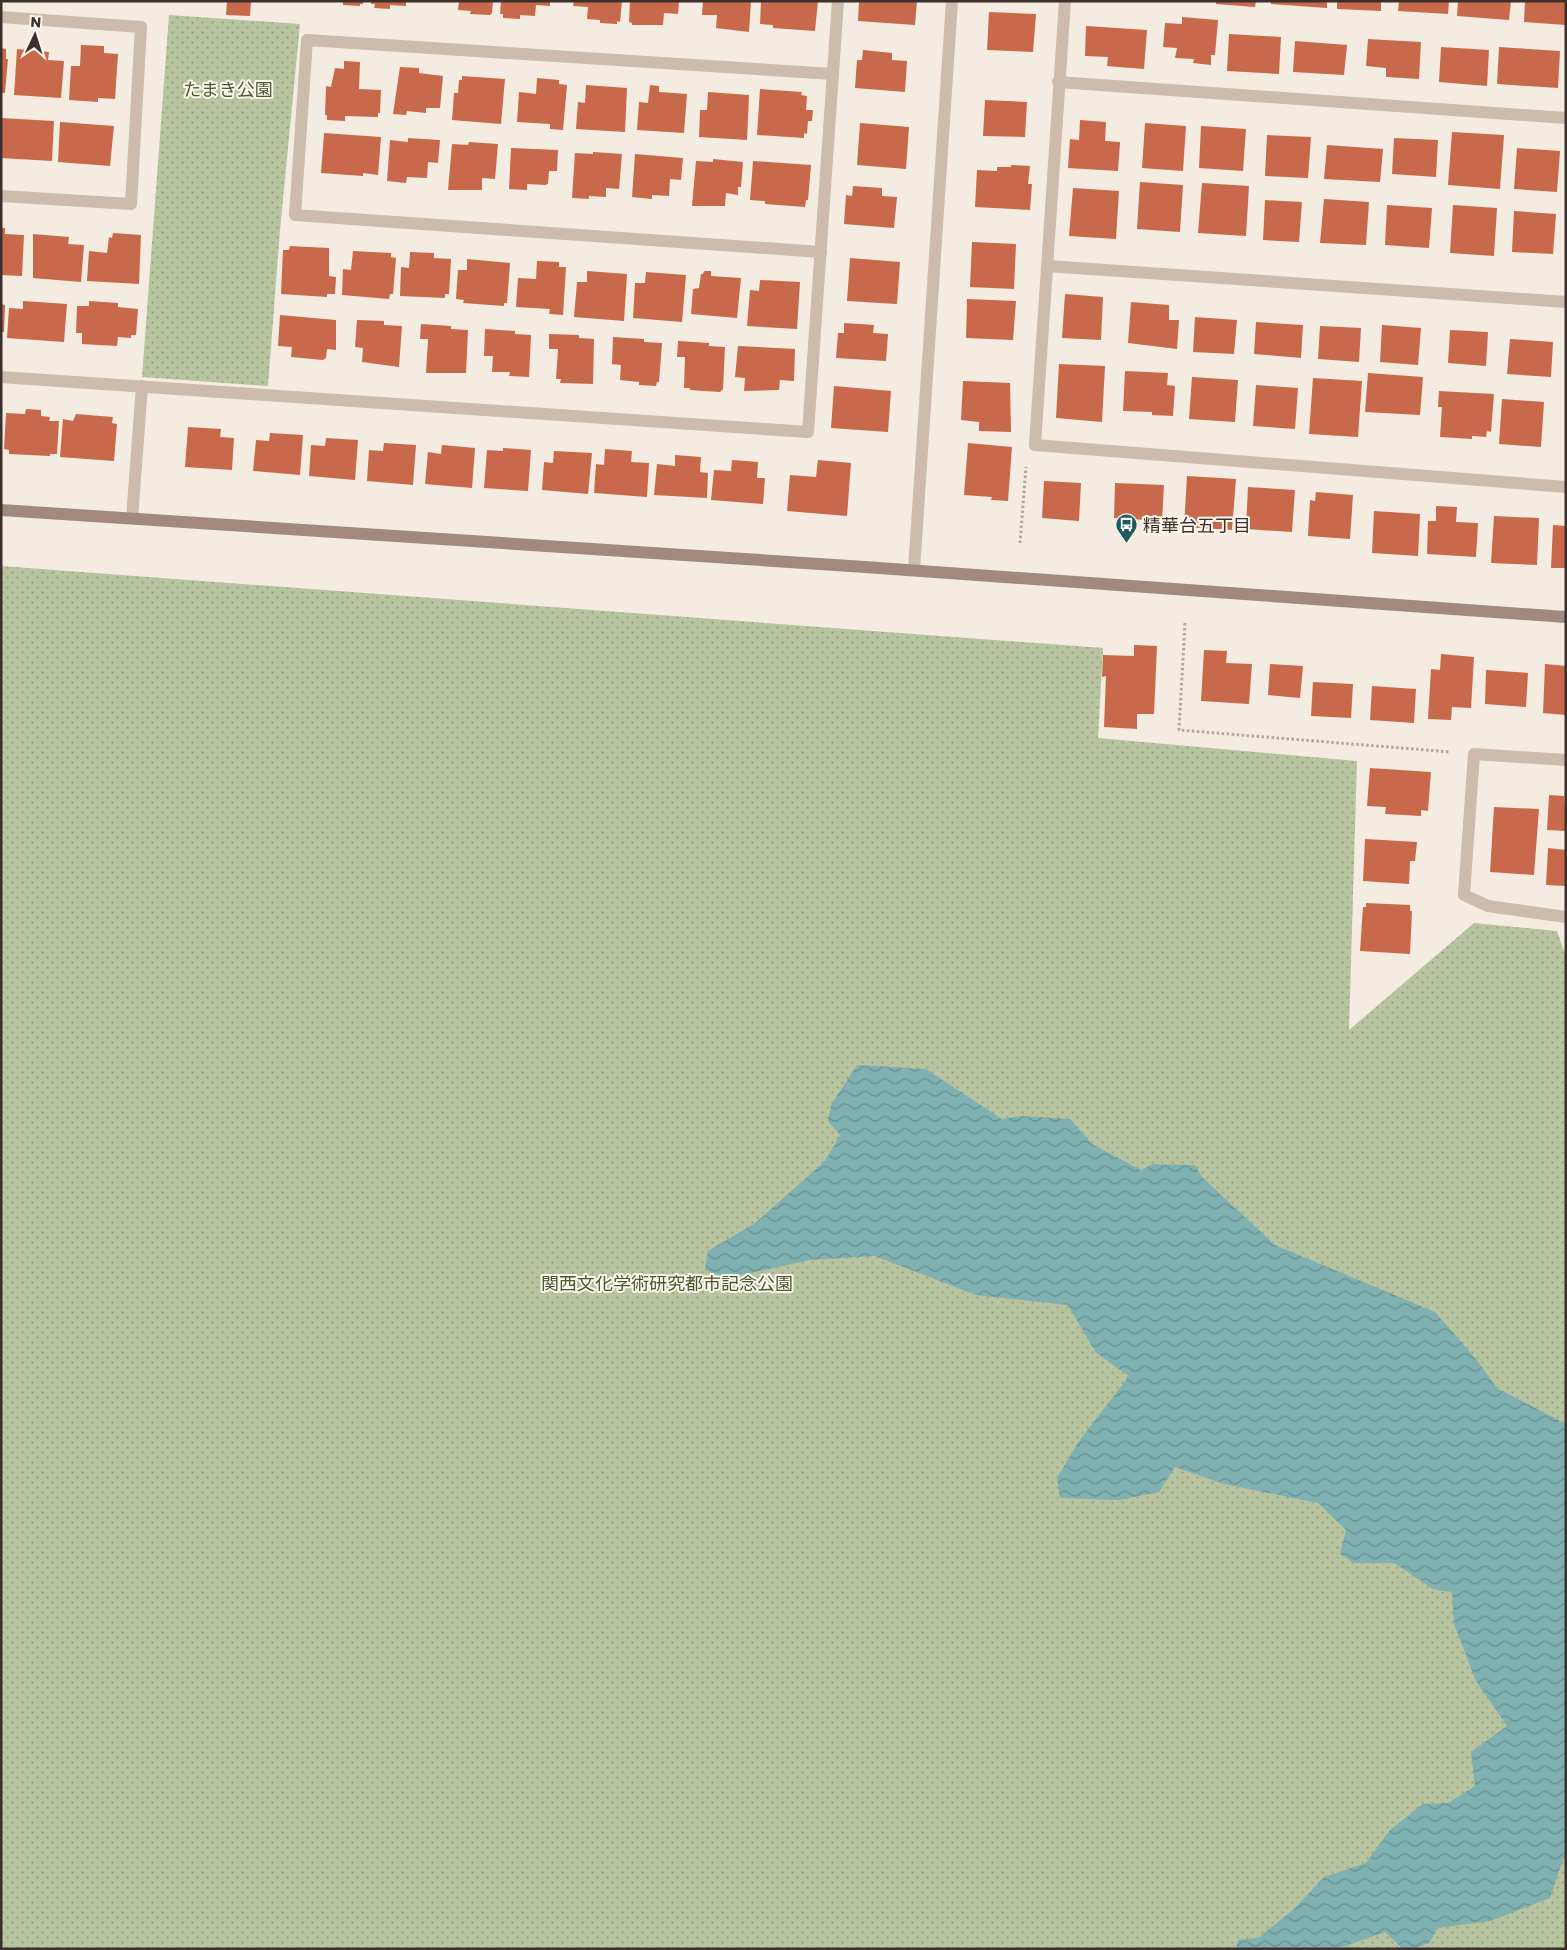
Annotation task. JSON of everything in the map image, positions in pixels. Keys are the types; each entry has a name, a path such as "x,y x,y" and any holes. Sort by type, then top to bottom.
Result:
{"street":[{"path":"1,376 808,432 838,1"},
{"path":"914,570 952,1"},
{"path":"1065,1 1034,445 1566,486"},
{"path":"1,17 141,27 130,204 1,196"},
{"path":"821,252 295,215 307,40 833,74"},
{"path":"1058,82 1566,118"},
{"path":"1047,266 1566,302"},
{"path":"132,518 142,386"},
{"path":"1,510 914,570 1566,617"},
{"path":"1566,760 1474,754 1464,895 1488,906 1566,917"}],"path":[{"path":"1020,543 1026,467 1034,445"},
{"path":"1185,623 1179,730 1474,754"}],"green space":[{"name":"たまき公園","path":"169,15 300,24 280,230 268,386 142,377"},
{"name":"関西文化学術研究都市記念公園","path":"1,566 1103,648 1098,738 1357,761 1349,1030 1474,923 1557,931 1566,957 1566,1949 1,1949"}],"water":[{"path":"857,1065 926,1069 1002,1119 1022,1116 1070,1119 1092,1144 1141,1170 1153,1164 1195,1165 1202,1177 1275,1245 1435,1312 1476,1359 1497,1388 1566,1424 1566,1860 1563,1859 1550,1898 1490,1921 1438,1928 1429,1943 1411,1949 1403,1949 1385,1932 1337,1949 1236,1949 1238,1940 1258,1938 1294,1909 1324,1877 1366,1863 1390,1830 1423,1804 1448,1803 1475,1786 1471,1752 1507,1726 1476,1681 1454,1624 1452,1592 1433,1589 1394,1563 1354,1563 1340,1554 1346,1530 1318,1503 1224,1484 1175,1467 1159,1492 1119,1500 1060,1498 1057,1478 1079,1441 1129,1376 1096,1353 1068,1305 976,1295 875,1256 810,1260 727,1278 705,1270 708,1251 754,1224 825,1161 840,1135 828,1121 831,1105"}],"building":[{"path":"227,1 251,1 250,16 226,15"},
{"path":"343,1 363,1 363,4 360,4 360,6 343,5"},
{"path":"372,1 406,1 406,6 390,5 390,9 374,8 375,4 371,4"},
{"path":"459,1 493,1 492,13 490,15 470,14 471,11 458,10"},
{"path":"501,1 550,1 550,6 536,5 535,16 520,15 520,19 503,18 503,14 500,14"},
{"path":"574,1 622,1 620,22 617,21 617,24 600,23 600,20 587,19 588,7 573,6"},
{"path":"630,1 679,1 678,14 664,13 663,25 632,25 629,22"},
{"path":"703,1 751,1 749,32 716,28 717,15 702,15"},
{"path":"761,1 818,1 815,31 773,28 773,25 760,24"},
{"path":"859,1 917,1 915,25 858,21"},
{"path":"1216,1 1256,1 1255,7 1216,4"},
{"path":"1271,1 1327,1 1327,8 1271,4"},
{"path":"1337,1 1381,1 1381,11 1337,9"},
{"path":"1399,1 1449,1 1448,14 1398,11"},
{"path":"1458,1 1511,1 1509,20 1457,16"},
{"path":"1525,1 1566,1 1566,25 1524,22"},
{"path":"989,12 1036,14 1033,52 987,50"},
{"path":"1182,17 1218,20 1215,55 1211,55 1211,65 1193,63 1194,59 1175,58 1177,48 1163,47 1165,23 1182,24"},
{"path":"1086,26 1147,30 1144,69 1107,66 1108,57 1085,56"},
{"path":"1229,34 1281,37 1279,74 1227,71"},
{"path":"1368,39 1421,42 1419,79 1386,77 1386,68 1366,66"},
{"path":"1295,41 1347,45 1344,75 1293,72"},
{"path":"81,45 104,46 104,53 118,54 115,99 98,98 98,102 69,100 71,66 80,66"},
{"path":"1441,47 1489,50 1487,86 1439,82"},
{"path":"1499,47 1560,51 1558,88 1497,84"},
{"path":"1,48 6,49 6,59 8,59 5,93 1,93"},
{"path":"17,49 49,52 48,60 64,61 61,98 14,95"},
{"path":"863,50 892,53 892,60 907,61 905,92 855,88 857,60 862,60"},
{"path":"344,61 360,62 359,89 381,90 380,113 378,113 378,117 345,116 345,121 327,120 327,115 325,115 326,86 331,87 335,68 344,69"},
{"path":"400,67 419,68 419,73 443,76 440,108 426,108 426,113 407,111 406,115 393,114"},
{"path":"462,76 505,79 501,124 452,120 454,93 458,93 459,80 462,80"},
{"path":"537,78 559,80 559,84 567,85 563,130 550,129 550,124 517,122 519,92 536,94"},
{"path":"586,85 627,88 625,132 576,129 578,102 585,103"},
{"path":"650,85 659,86 659,92 687,94 684,133 637,130 639,102 648,103"},
{"path":"760,89 802,92 801,95 807,96 806,110 813,110 812,121 808,121 807,134 804,133 804,138 757,135"},
{"path":"708,92 749,95 747,140 699,137 700,110 707,110"},
{"path":"985,100 1027,102 1025,137 983,136"},
{"path":"1,118 54,121 52,161 1,158"},
{"path":"1080,120 1106,122 1105,141 1120,142 1118,171 1068,168 1070,139 1079,140"},
{"path":"60,122 114,126 110,166 58,162"},
{"path":"860,123 909,127 906,169 857,165"},
{"path":"1145,123 1186,126 1183,171 1142,168"},
{"path":"1201,126 1246,129 1243,171 1199,168"},
{"path":"1452,132 1504,135 1500,189 1448,185"},
{"path":"324,133 381,137 378,175 363,173 363,176 321,173"},
{"path":"1267,135 1311,137 1308,178 1265,176"},
{"path":"408,138 440,140 438,163 428,162 427,178 407,177 406,183 387,181 390,140 408,142"},
{"path":"1394,138 1438,140 1436,177 1392,174"},
{"path":"469,142 498,144 495,179 482,178 482,190 448,190 452,144 468,145"},
{"path":"1327,145 1383,149 1380,182 1324,179"},
{"path":"511,148 558,150 557,171 549,171 548,184 527,184 527,190 509,189"},
{"path":"1517,148 1560,151 1557,192 1514,189"},
{"path":"593,152 622,154 619,189 606,188 606,197 572,198 575,153 593,154"},
{"path":"635,154 683,158 681,180 670,179 669,196 652,195 652,199 632,197"},
{"path":"713,159 743,162 741,187 738,187 738,195 726,193 725,206 692,206 696,161 713,162"},
{"path":"753,161 811,165 808,200 806,200 805,207 765,204 765,201 750,200"},
{"path":"1011,165 1030,166 1028,184 1032,184 1030,210 975,207 977,170 997,171 997,167 1011,167"},
{"path":"1140,182 1183,185 1180,232 1137,229"},
{"path":"1202,183 1249,186 1246,236 1198,233"},
{"path":"853,186 882,188 882,196 897,197 894,228 844,224 846,195 852,196"},
{"path":"1073,188 1119,191 1116,239 1069,236"},
{"path":"1324,199 1369,202 1366,245 1320,243"},
{"path":"1265,200 1302,202 1299,242 1263,240"},
{"path":"1387,205 1432,208 1429,248 1385,245"},
{"path":"1453,205 1497,208 1494,256 1450,253"},
{"path":"1514,211 1556,214 1553,254 1512,252"},
{"path":"1,228 5,228 5,234 24,235 22,276 1,275"},
{"path":"113,233 141,235 139,284 87,281 89,251 107,253 109,237 112,238"},
{"path":"33,234 69,237 68,244 84,245 81,282 33,278"},
{"path":"972,242 1016,244 1014,289 970,287"},
{"path":"290,246 329,248 329,276 336,277 335,294 327,294 327,297 281,294 283,250 289,250"},
{"path":"353,251 391,253 391,257 396,258 393,294 390,294 389,299 342,295 343,269 351,270"},
{"path":"410,252 434,253 434,258 451,259 449,294 445,294 445,298 400,296 401,267 409,268"},
{"path":"850,258 900,262 897,304 847,301"},
{"path":"467,259 510,263 507,303 504,303 504,306 463,303 464,300 456,299 458,270 467,270"},
{"path":"537,261 559,262 559,267 566,267 563,315 549,314 550,309 516,307 518,278 536,279"},
{"path":"587,271 627,274 624,321 574,317 577,282 587,282"},
{"path":"704,271 711,271 711,276 741,278 737,318 691,314 693,289 699,288 701,274"},
{"path":"646,272 686,275 682,322 633,318 635,283 645,283"},
{"path":"760,280 800,282 797,329 747,326 750,290 759,291"},
{"path":"1065,294 1103,297 1101,340 1062,338"},
{"path":"967,299 1016,301 1013,340 966,338"},
{"path":"23,301 67,304 64,342 7,338 9,308 23,309"},
{"path":"89,301 118,303 118,307 138,309 136,335 131,335 131,338 118,337 117,346 82,344 82,333 76,333 77,306 89,306"},
{"path":"1131,302 1169,305 1169,320 1179,320 1177,349 1128,343"},
{"path":"1,304 5,305 4,332 1,332"},
{"path":"280,315 336,320 336,350 327,349 326,358 323,360 291,357 292,347 278,346"},
{"path":"1195,317 1237,320 1234,354 1193,352"},
{"path":"357,320 384,321 384,325 402,326 399,367 362,362 363,348 355,347"},
{"path":"1256,322 1303,325 1301,358 1254,354"},
{"path":"844,323 874,325 873,333 888,334 886,361 836,358 838,333 844,333"},
{"path":"421,324 451,326 451,329 468,330 466,373 426,373 428,339 420,339"},
{"path":"1382,325 1421,328 1418,365 1380,362"},
{"path":"1320,326 1361,328 1359,362 1318,359"},
{"path":"485,329 515,331 515,334 531,335 529,377 509,376 510,372 492,372 493,356 484,356"},
{"path":"1450,330 1488,332 1486,366 1448,363"},
{"path":"549,334 579,335 579,338 594,339 593,384 560,383 561,379 556,379 558,349 549,349"},
{"path":"613,337 644,339 644,342 662,343 659,382 657,382 656,386 639,385 639,382 620,380 621,365 612,364"},
{"path":"1510,339 1553,342 1551,377 1507,374"},
{"path":"678,341 709,343 709,346 725,347 723,389 720,392 684,388 685,357 677,357"},
{"path":"738,346 795,349 794,381 780,380 779,390 744,391 745,378 735,377"},
{"path":"1059,364 1105,366 1102,422 1056,418"},
{"path":"1125,371 1168,373 1167,385 1175,386 1173,416 1152,415 1152,412 1123,411"},
{"path":"1368,373 1423,377 1420,415 1365,412"},
{"path":"1192,377 1238,380 1235,422 1189,419"},
{"path":"1313,378 1362,381 1358,437 1309,434"},
{"path":"963,381 1010,383 1011,432 979,431 979,422 961,420"},
{"path":"1256,385 1298,388 1295,429 1253,426"},
{"path":"834,386 891,391 888,432 831,428"},
{"path":"1439,391 1494,394 1491,432 1487,431 1486,437 1472,436 1472,439 1440,437 1442,407 1438,407"},
{"path":"1502,399 1544,402 1541,447 1499,444"},
{"path":"26,409 41,410 41,416 50,417 49,421 59,421 57,454 50,454 50,456 9,454 9,450 4,449 6,413 25,414"},
{"path":"76,414 113,417 112,423 117,424 114,461 60,457 63,419 73,421"},
{"path":"188,427 221,429 220,437 234,438 232,470 185,467"},
{"path":"270,433 303,435 300,475 253,471 256,440 269,441"},
{"path":"326,438 358,440 355,480 309,476 311,445 325,446"},
{"path":"384,443 416,445 413,485 367,481 369,450 383,451"},
{"path":"968,443 1012,447 1008,501 991,500 992,497 964,495"},
{"path":"442,445 475,448 472,488 425,484 428,452 441,454"},
{"path":"503,448 531,450 528,491 484,488 487,450 503,451"},
{"path":"605,449 632,451 631,462 649,463 647,497 594,493 596,464 604,465"},
{"path":"554,451 592,453 588,494 542,490 544,462 553,463"},
{"path":"675,455 701,457 700,472 708,473 707,498 654,495 657,464 675,466"},
{"path":"732,460 758,462 757,478 765,478 763,504 711,500 714,470 731,471"},
{"path":"818,460 851,463 847,516 787,511 790,475 816,477"},
{"path":"1187,476 1236,479 1232,530 1184,527"},
{"path":"1044,481 1081,483 1079,521 1042,518"},
{"path":"1115,483 1164,485 1162,521 1114,518"},
{"path":"1248,487 1295,490 1292,532 1246,529"},
{"path":"1316,492 1353,495 1350,539 1308,536 1310,500 1315,501"},
{"path":"1436,506 1457,507 1456,522 1478,523 1476,557 1427,554 1428,521 1436,521"},
{"path":"1374,511 1420,514 1418,556 1372,553"},
{"path":"1494,516 1539,518 1537,565 1491,563"},
{"path":"1553,525 1566,526 1566,568 1551,568"},
{"path":"1134,645 1157,646 1154,714 1137,714 1137,729 1104,727 1106,676 1102,677 1103,655 1134,656"},
{"path":"1204,650 1227,651 1226,663 1252,664 1249,704 1201,701"},
{"path":"1441,654 1474,657 1471,708 1452,707 1451,720 1428,719 1431,669 1440,670"},
{"path":"1270,664 1303,666 1300,698 1268,695"},
{"path":"1545,664 1566,666 1566,715 1543,713"},
{"path":"1486,670 1528,673 1526,707 1485,704"},
{"path":"1313,682 1353,684 1351,718 1311,716"},
{"path":"1372,686 1416,689 1414,723 1370,720"},
{"path":"1370,768 1431,772 1428,811 1421,810 1421,816 1385,814 1386,807 1367,806"},
{"path":"1564,790 1566,831 1547,830 1549,795 1564,796"},
{"path":"1494,807 1539,809 1534,875 1490,872"},
{"path":"1365,839 1417,842 1415,861 1410,861 1409,884 1363,881"},
{"path":"1548,848 1566,850 1566,886 1546,885"},
{"path":"1366,903 1410,905 1410,911 1412,911 1410,954 1360,951 1363,907 1366,907"}],"place":[{"name":"精華台五丁目","path":"1127,544"}]}
